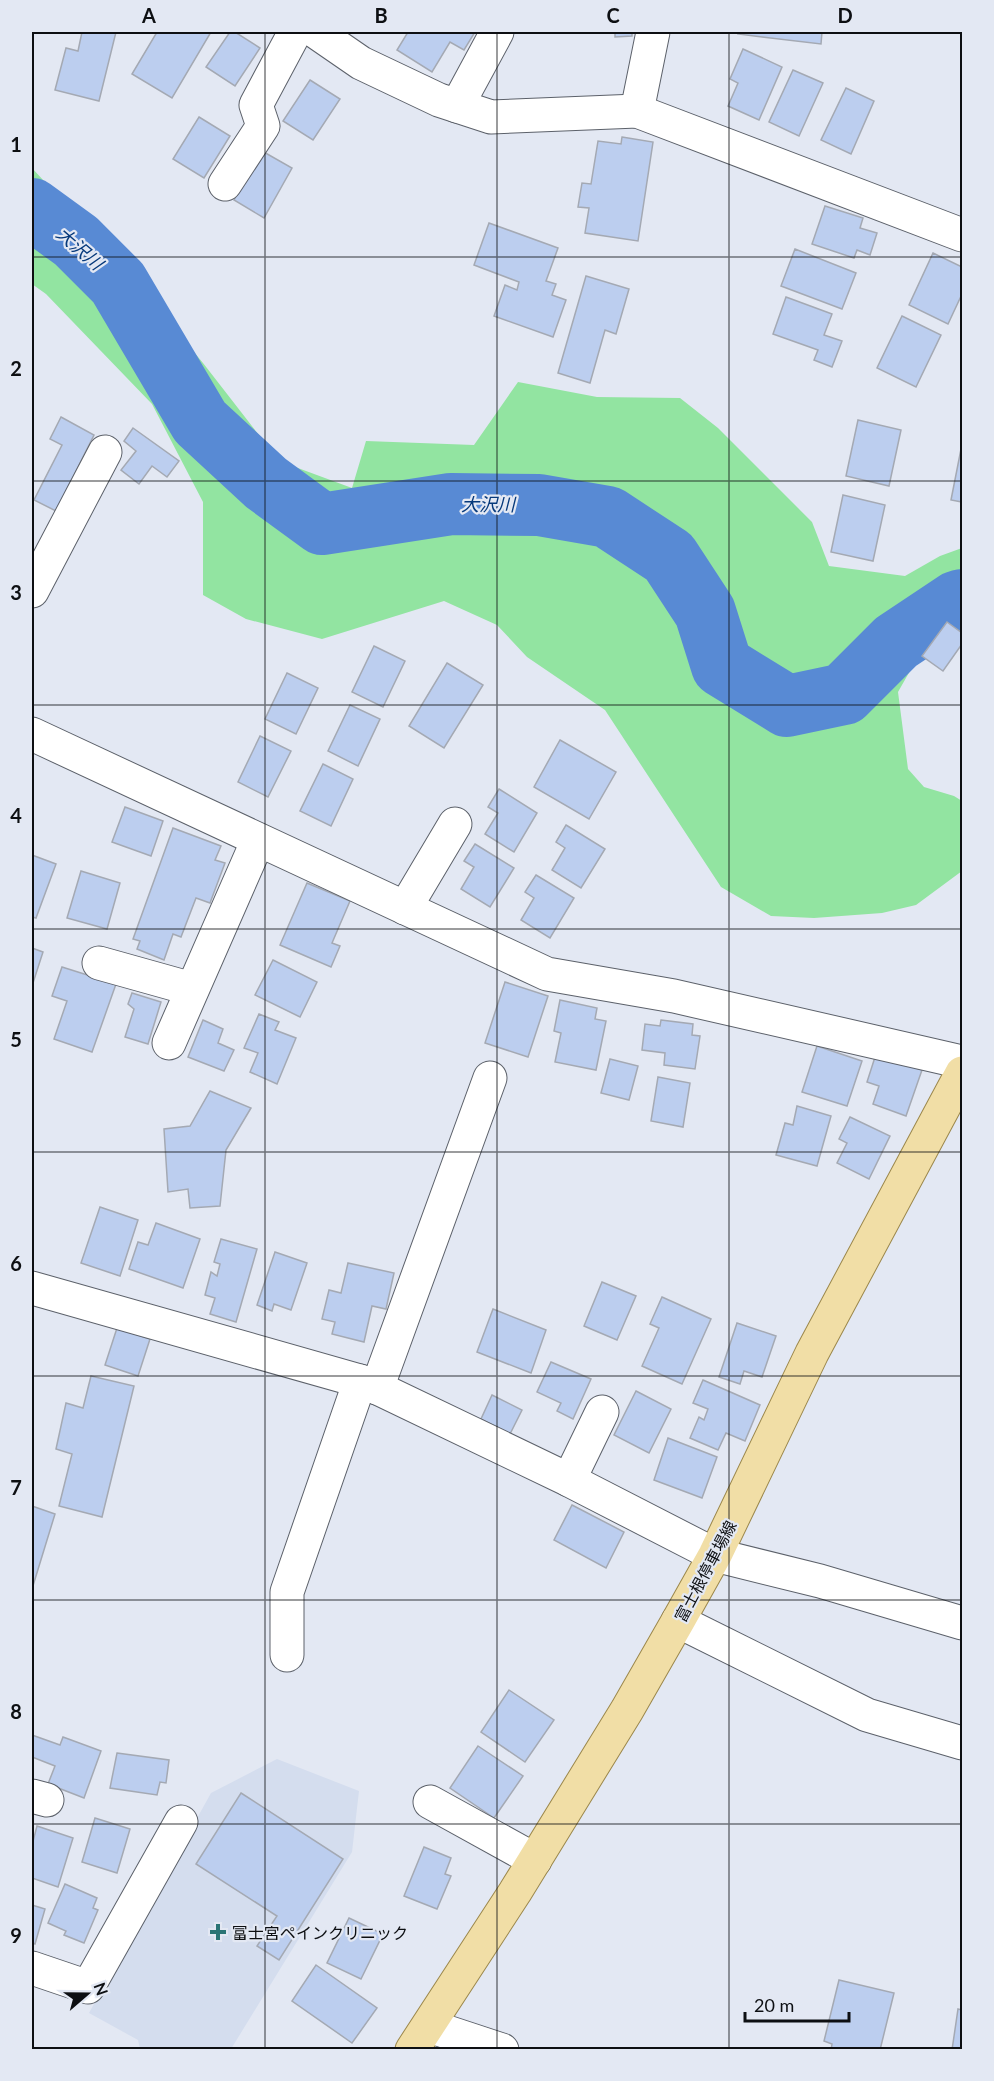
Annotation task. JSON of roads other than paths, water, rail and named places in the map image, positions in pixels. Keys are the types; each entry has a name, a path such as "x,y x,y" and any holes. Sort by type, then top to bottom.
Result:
{"main road":[{"name":"富士根停車場線","path":"421,2038 535,1860 627,1710 678,1621 715,1555 812,1353 963,1073"}],"street":[{"path":"225,184 264,126 256,105 295,32"},
{"path":"316,32 361,63 438,100 491,117 637,111 963,236"},
{"path":"457,106 497,32"},
{"path":"637,111 653,32"},
{"path":"32,591 105,452"},
{"path":"32,734 547,974 674,996 963,1062"},
{"path":"405,908 455,824"},
{"path":"168,1042 258,840"},
{"path":"99,963 192,989"},
{"path":"287,1655 287,1592 490,1078"},
{"path":"32,1288 369,1384 569,1480 715,1555 820,1581 963,1623"},
{"path":"569,1480 602,1412"},
{"path":"678,1621 867,1716 963,1743"},
{"path":"430,1802 535,1860"},
{"path":"32,1968 88,1987 181,1822"},
{"path":"421,2038 502,2049"}],"waterway":[{"name":"大沢川","path":"32,209 76,241 118,283 200,422 266,483 322,524 451,504 539,505 608,517 669,557 705,612 722,666 787,706 844,694 896,642 962,600"}],"place":[{"name":"富士宮ペインクリニック","path":"218,1932"}]}
